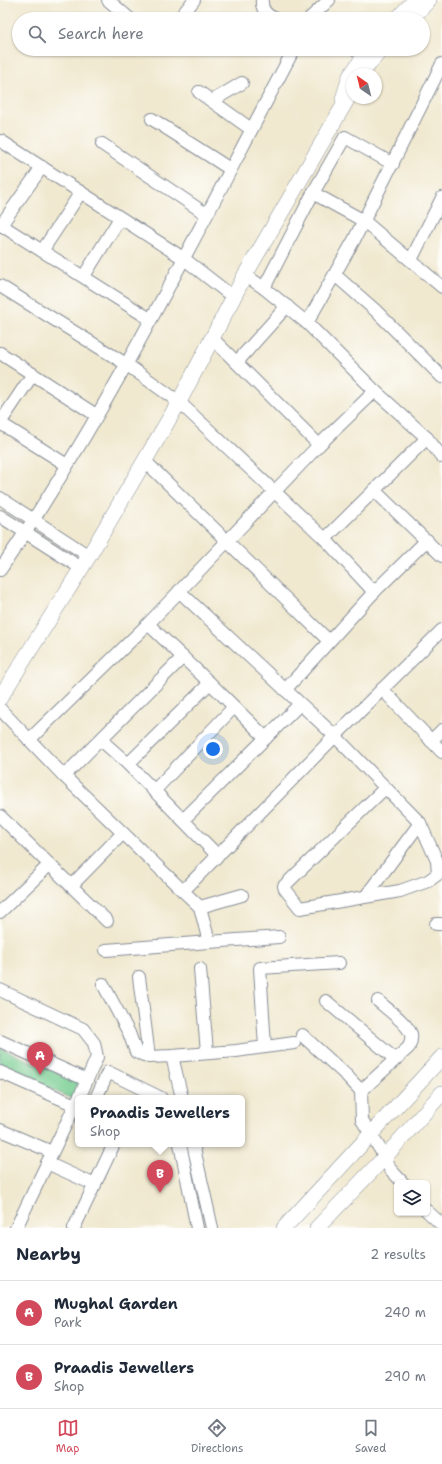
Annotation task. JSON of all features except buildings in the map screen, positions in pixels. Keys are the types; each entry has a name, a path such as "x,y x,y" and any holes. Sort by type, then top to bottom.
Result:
{"street":[{"path":"108,0 122,12"},
{"path":"185,12 194,0"},
{"path":"262,0 262,6 265,12"},
{"path":"316,12 329,0"},
{"path":"406,12 420,2"},
{"path":"415,12 420,2"},
{"path":"0,570 34,521 126,364 290,56"},
{"path":"0,698 85,562 179,402 245,275 340,112 363,63"},
{"path":"308,323 364,221 442,64"},
{"path":"212,101 242,83"},
{"path":"199,92 251,129"},
{"path":"152,119 230,169"},
{"path":"264,288 313,193 345,137 393,164"},
{"path":"1,141 183,258 234,297"},
{"path":"102,144 206,214"},
{"path":"42,167 1,225 150,319"},
{"path":"42,251 81,192"},
{"path":"313,193 364,221 442,287"},
{"path":"411,260 442,198"},
{"path":"84,276 120,218"},
{"path":"335,274 375,310 442,377"},
{"path":"245,275 308,323 375,390 427,438 442,457"},
{"path":"0,286 126,364 179,402 325,539 374,592"},
{"path":"237,362 287,306"},
{"path":"212,338 319,445"},
{"path":"0,353 96,416"},
{"path":"33,374 0,422 67,465"},
{"path":"29,740 148,624 319,445 375,390"},
{"path":"325,539 427,438"},
{"path":"145,461 329,641"},
{"path":"374,490 442,556"},
{"path":"0,498 34,521 85,562"},
{"path":"0,516 26,533 85,562"},
{"path":"285,690 374,592 427,540"},
{"path":"179,591 335,736 420,823 437,861 438,874 428,881 400,891 300,908 284,886 385,788"},
{"path":"148,624 210,682 266,738"},
{"path":"183,891 335,736 442,630"},
{"path":"64,776 183,657"},
{"path":"128,764 210,682"},
{"path":"382,689 442,752"},
{"path":"183,820 300,704"},
{"path":"154,791 234,707"},
{"path":"0,709 64,776 200,906 209,942"},
{"path":"431,741 442,730"},
{"path":"101,740 128,764 218,856"},
{"path":"1,820 107,921"},
{"path":"366,896 420,823"},
{"path":"71,886 123,833"},
{"path":"0,912 49,865"},
{"path":"200,906 242,895"},
{"path":"106,950 279,937"},
{"path":"265,1047 260,968 339,963"},
{"path":"200,969 207,1052"},
{"path":"139,977 149,1057"},
{"path":"103,984 129,1034 136,1052 149,1057 236,1051 265,1047 298,1039 346,1076 360,1091 362,1120 385,1157 390,1169 400,1180"},
{"path":"0,990 83,1030 94,1043 97,1057 80,1095"},
{"path":"326,1001 395,1059"},
{"path":"360,1091 409,1047 412,1040 407,1026 378,1001"},
{"path":"0,1041 87,1080"},
{"path":"172,1056 181,1095"},
{"path":"284,1228 442,1057"},
{"path":"0,1072 75,1100"},
{"path":"97,1095 108,1072 155,1095"},
{"path":"317,1228 385,1157 442,1093"},
{"path":"16,1228 75,1105"},
{"path":"0,1131 52,1152"},
{"path":"74,1228 113,1147"},
{"path":"181,1147 196,1228"},
{"path":"194,1147 212,1228"},
{"path":"46,1163 95,1185"},
{"path":"430,1214 442,1225"}],"green space":[{"path":"0,1048 81,1083 73,1099 0,1067"}],"place":[{"name":"Mughal Garden","path":"40,1075"},
{"name":"Praadis Jewellers","path":"160,1193"}]}
